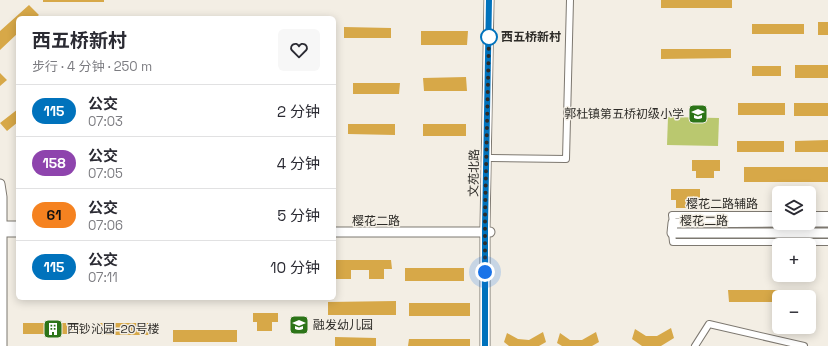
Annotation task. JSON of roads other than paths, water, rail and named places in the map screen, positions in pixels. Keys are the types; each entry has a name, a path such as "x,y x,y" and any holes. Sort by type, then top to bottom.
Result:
{"street":[{"name":"文苑北路","path":"485,346 489,0"},
{"name":"文苑北路","path":"491,346 487,230 491,158 494,0"},
{"path":"491,158 566,159 570,0"},
{"path":"0,184 2,197 2,346"},
{"name":"樱花二路辅路","path":"672,223 672,215 772,215"},
{"path":"816,215 828,215"},
{"name":"樱花二路","path":"772,222 672,223 672,233 828,233"},
{"path":"816,222 828,222"},
{"path":"1,229 16,226"},
{"name":"樱花二路","path":"336,226 487,230"},
{"path":"1,229 16,232"},
{"name":"樱花二路","path":"336,232 487,230"},
{"path":"672,233 672,242 828,242"},
{"path":"695,346 709,324 804,346"}],"place":[{"name":"西五桥新村","path":"489,37"},
{"name":"郭杜镇第五桥初级小学","path":"698,114"},
{"name":"融发幼儿园","path":"299,325"},
{"name":"西钞沁园-20号楼","path":"53,329"}]}
